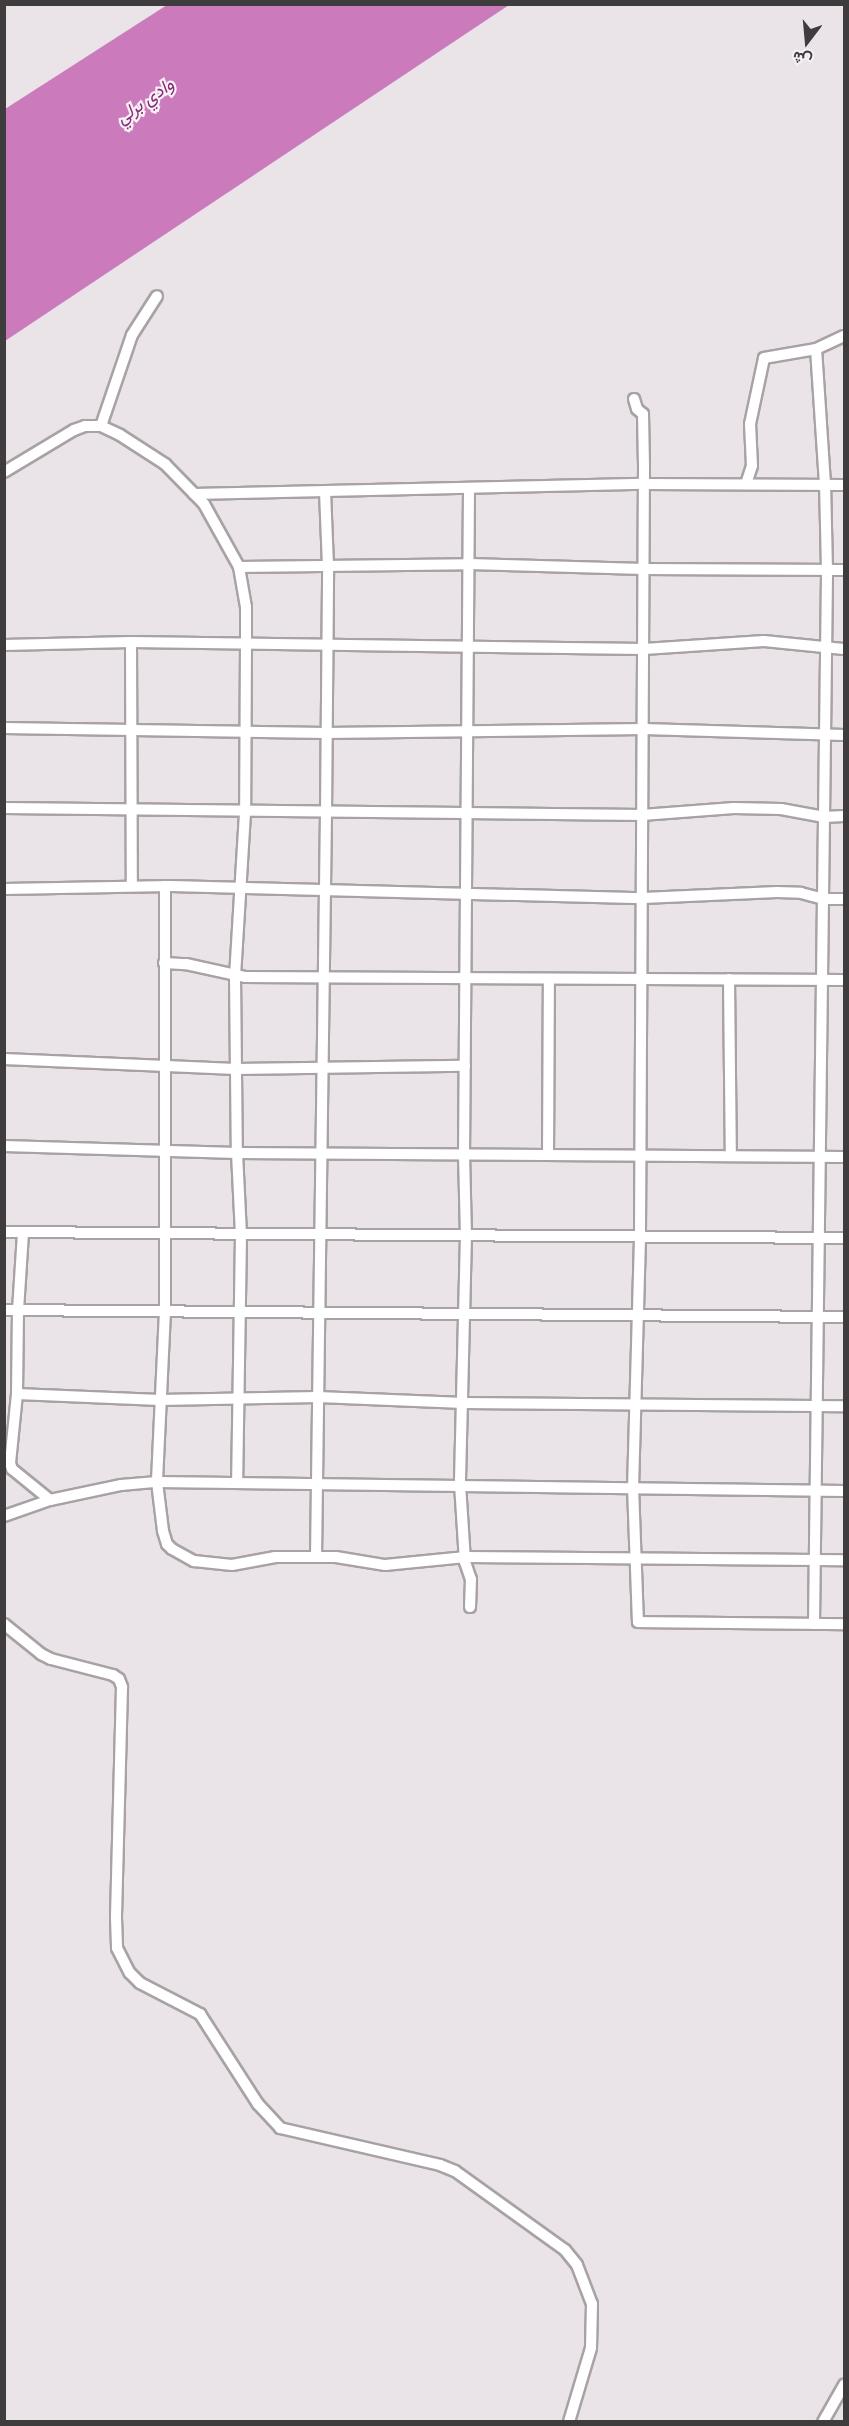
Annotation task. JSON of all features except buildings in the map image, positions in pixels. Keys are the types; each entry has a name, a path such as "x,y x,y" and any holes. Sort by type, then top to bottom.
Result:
{"street":[{"path":"101,426 132,334 157,296"},
{"path":"746,484 753,466 750,423 764,358 789,351 816,349 844,336"},
{"path":"814,1624 827,570 825,484 816,349"},
{"path":"634,399 637,409 644,414 640,1238 633,1486 638,1622 844,1624"},
{"path":"4,472 74,430 85,426 101,426 120,435 165,464 215,519 239,567 246,607 246,644 245,813 235,976 237,1153 241,1235 237,1482"},
{"path":"194,494 469,490 644,484 844,485"},
{"path":"469,490 467,646 469,813 464,1154 466,1235 464,1403 460,1484 465,1562 471,1579 470,1607"},
{"path":"316,1557 326,813 328,566 325,492"},
{"path":"239,567 469,564 644,569 844,570"},
{"path":"4,645 131,642 644,649 764,641 825,649 844,649"},
{"path":"131,642 132,886"},
{"path":"4,728 131,728 326,733 644,729 844,735"},
{"path":"4,808 245,813 642,815 746,808 781,809 824,817 844,816"},
{"path":"165,886 165,1311 157,1482 163,1531 167,1544 194,1561 232,1565 275,1557 336,1557 385,1565 466,1557 844,1560"},
{"path":"4,889 165,886 643,898 777,892 801,893 823,899 844,899"},
{"path":"164,963 186,964 235,976 549,980 844,980"},
{"path":"729,979 731,1156"},
{"path":"548,1155 549,980"},
{"path":"4,1059 236,1069 465,1066"},
{"path":"4,1146 237,1153 844,1157"},
{"path":"4,1232 165,1235 844,1238"},
{"path":"23,1233 18,1311 17,1394 10,1458 12,1469 50,1500"},
{"path":"4,1310 844,1317"},
{"path":"17,1394 160,1400 318,1397 464,1403 844,1406"},
{"path":"4,1516 50,1500 111,1487 157,1482 633,1486 844,1491"},
{"path":"4,1624 41,1654 113,1675 119,1679 122,1687 116,1918 117,1948 130,1973 140,1983 200,2014 258,2104 280,2128 440,2165 455,2171 565,2250 577,2265 592,2304 591,2348 569,2421"},
{"path":"823,2421 843,2390"}],"water":[{"name":"وادي برلي","path":"167,5 509,5 5,341 5,109"}]}
